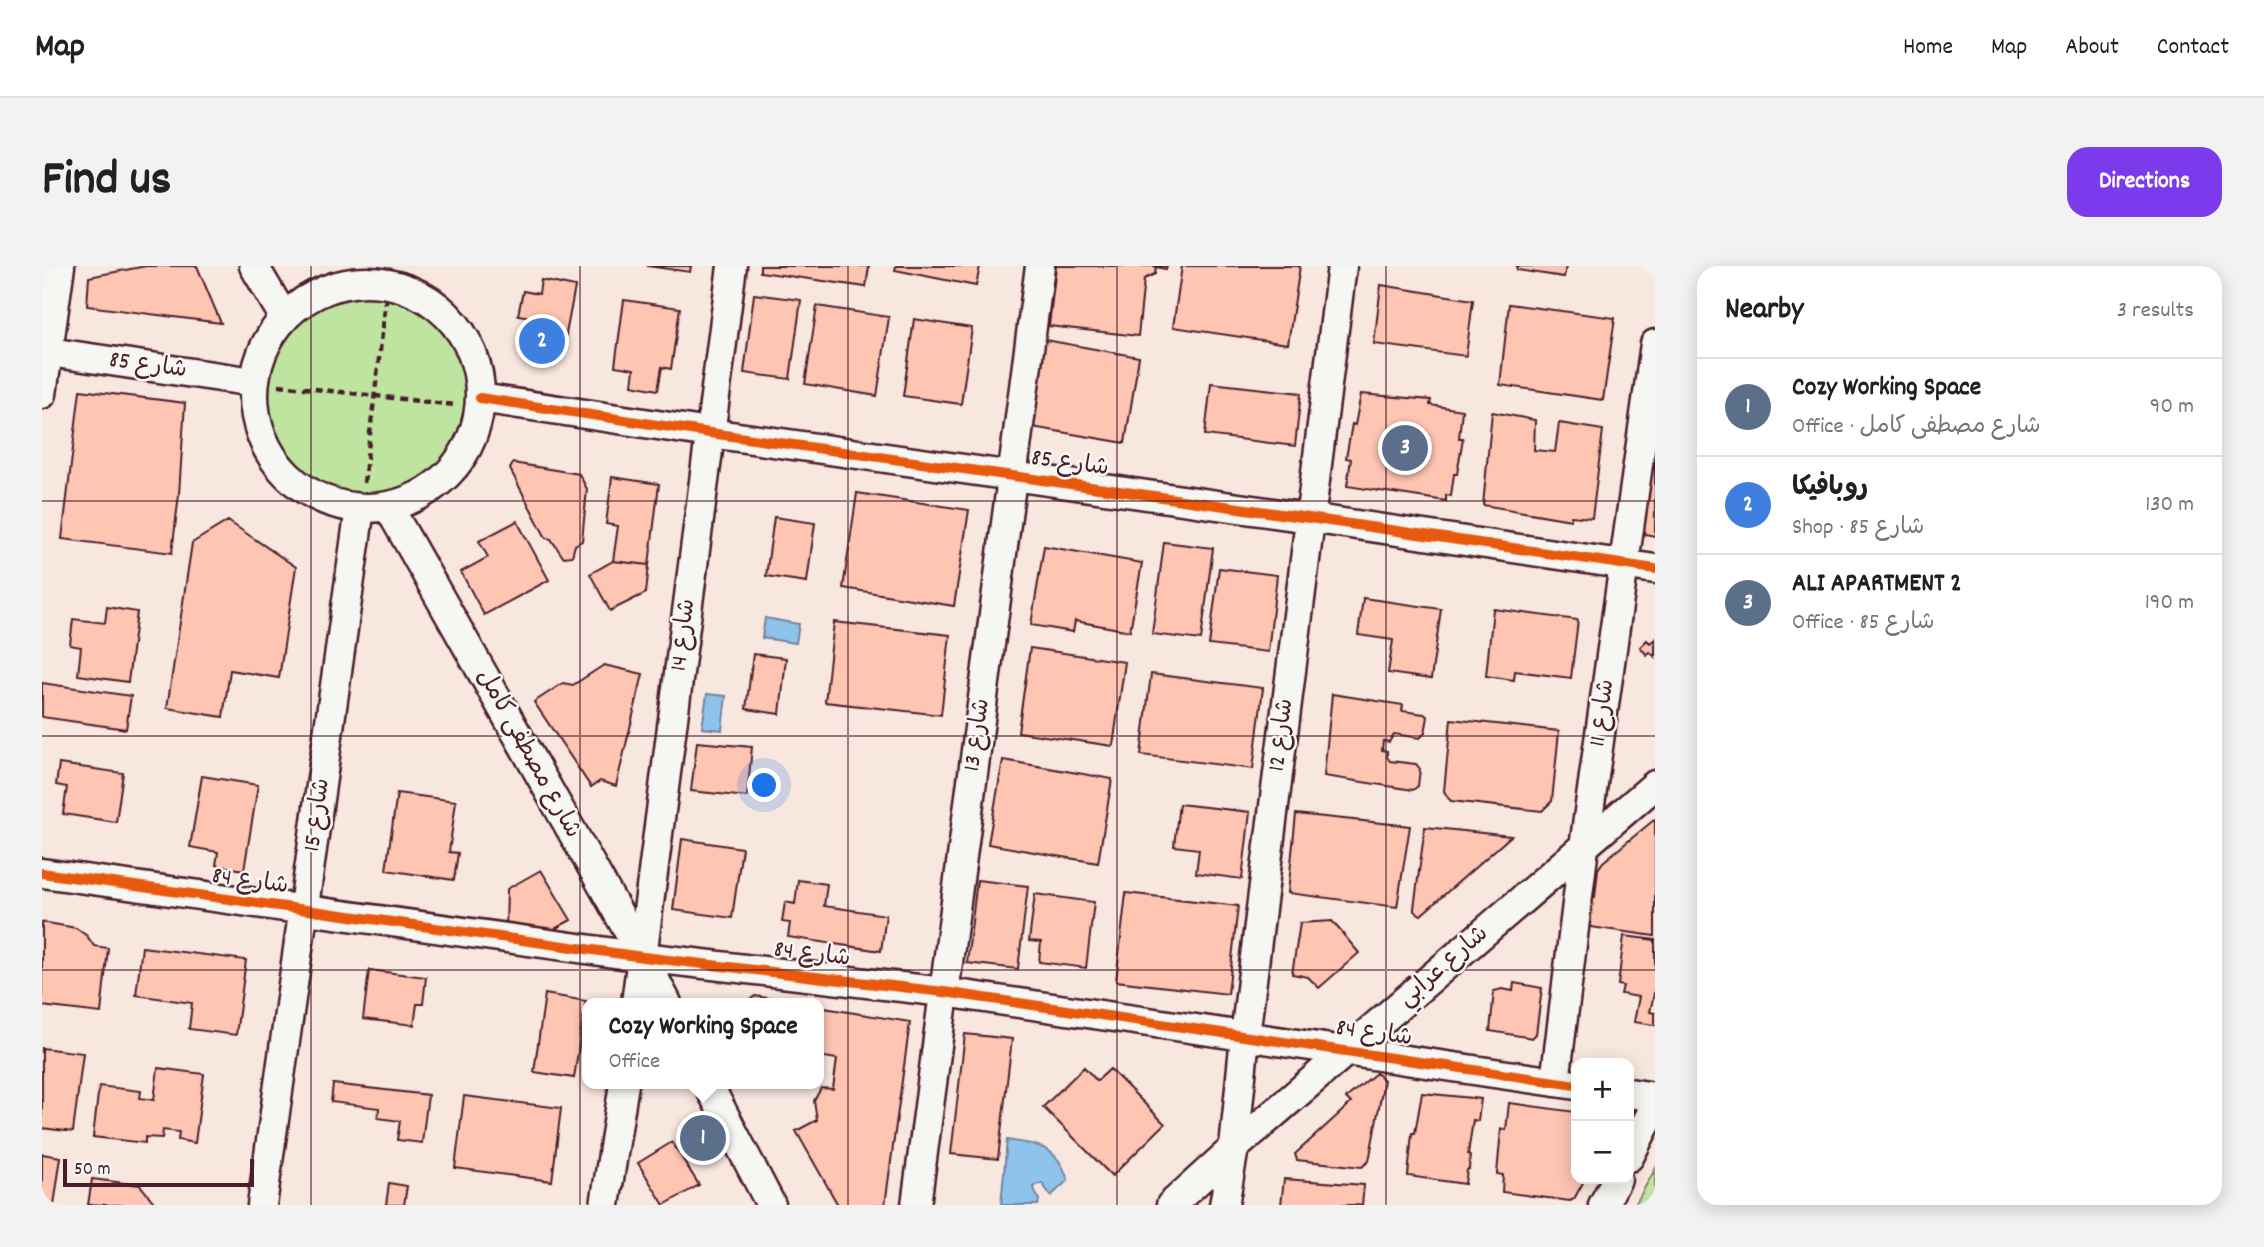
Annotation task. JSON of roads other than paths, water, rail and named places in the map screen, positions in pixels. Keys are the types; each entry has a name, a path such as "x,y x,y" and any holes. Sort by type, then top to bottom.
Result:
{"street":[{"path":"42,394 45,351 60,266"},
{"path":"254,266 284,317"},
{"name":"شارع 14","path":"637,998 732,266"},
{"name":"شارع 13","path":"916,1205 1040,266"},
{"name":"شارع 12","path":"1224,1205 1234,1148 1245,1036 1342,266"},
{"path":"400,279 444,313 460,331 471,352 478,374 479,402 475,428 462,456 443,479 417,496 374,507 340,505 303,488 287,475 264,442 254,402 254,382 260,358 269,337 284,317 309,297 332,287 356,282 400,279"},
{"name":"شارع 11","path":"1565,1084 1584,846 1655,344"},
{"name":"شارع 85","path":"45,351 254,382"},
{"name":"شارع 85","path":"479,402 1655,569"},
{"name":"شارع 15","path":"262,1205 304,911 374,507"},
{"name":"شارع مصطفى كامل","path":"374,507 643,957 664,998"},
{"name":"شارع عرابي","path":"1171,1205 1655,785"},
{"name":"شارع 84","path":"42,873 643,957 944,992 1565,1084"},
{"path":"606,1205 623,1089"},
{"path":"711,1089 771,1205"},
{"path":"1634,1094 1655,1097"},
{"path":"1634,1147 1655,1106"},
{"path":"1603,1205 1614,1184"}],"water":[{"path":"765,618 799,624 796,643 762,638"},
{"path":"707,694 726,696 722,730 702,728"},
{"path":"1007,1140 1046,1149 1058,1160 1068,1180 1051,1196 1042,1183 1033,1186 1039,1200 1038,1205 1001,1205"}],"place":[{"name":"روبافيكا","path":"542,341"},
{"name":"ALI APARTMENT 2","path":"1405,448"},
{"name":"Cozy Working Space","path":"703,1138"}]}
